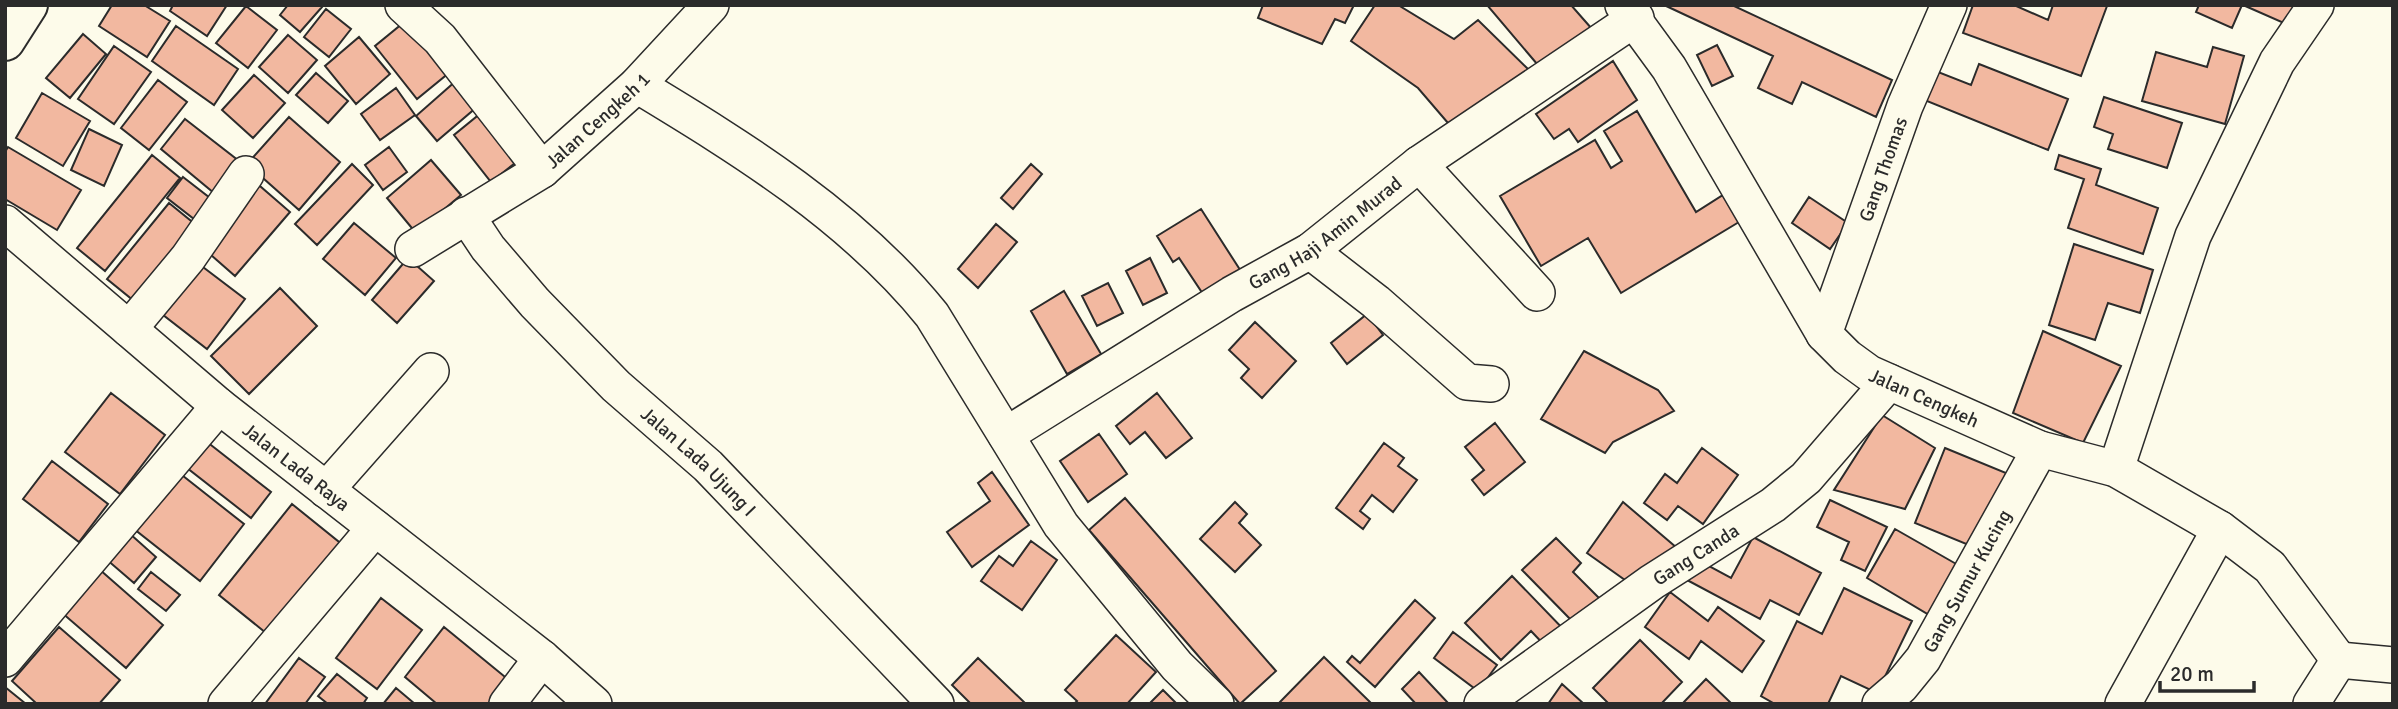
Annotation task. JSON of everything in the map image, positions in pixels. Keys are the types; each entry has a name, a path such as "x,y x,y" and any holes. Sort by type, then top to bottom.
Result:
{"highway":[{"path":"5,41 28,5"}],"street":[{"path":"403,5 440,39 542,170"},
{"name":"Jalan Cengkeh 1","path":"413,249 542,170 637,85 711,5"},
{"name":"Gang Thomas","path":"1824,334 1905,106 1949,5"},
{"path":"2116,470 2193,236 2277,62 2316,5"},
{"name":"Jalan Cengkeh","path":"1629,12 1669,68 1824,334 1847,357 1889,382 2040,449 2116,470 2220,529 2270,567 2339,660"},
{"name":"Gang Haji Amin Murad","path":"1006,435 1232,294 1310,251 1419,164 1629,12"},
{"path":"637,85 720,136 824,209 912,291 932,315 1062,525 1177,666 1216,704"},
{"path":"1419,164 1537,293"},
{"path":"129,329 188,258 246,174"},
{"name":"Jalan Lada Ujung I","path":"466,215 488,248 544,313 616,386 708,467 936,704"},
{"name":"Jalan Lada Raya","path":"5,223 219,406 542,658 594,704"},
{"path":"1310,251 1376,302 1467,382 1491,384"},
{"path":"326,490 431,371"},
{"name":"Gang Canda","path":"1482,704 1699,551 1773,505 1806,478 1889,382"},
{"path":"5,659 219,406"},
{"name":"Gang Sumur Kucing","path":"1880,704 1901,686 1923,659 2040,449"},
{"path":"226,704 375,528"},
{"path":"2123,704 2220,529"},
{"path":"508,704 542,658"},
{"path":"2311,704 2339,660 2393,665"}],"building":[{"path":"112,5 144,5 170,21 147,57 99,26"},
{"path":"173,5 227,5 207,36 170,11"},
{"path":"288,5 322,7 300,32 280,15"},
{"path":"1263,5 1354,5 1345,23 1335,19 1322,44 1258,18"},
{"path":"1375,5 1398,5 1454,39 1478,20 1529,70 1454,130 1418,88 1351,41"},
{"path":"1487,5 1571,5 1592,29 1543,71"},
{"path":"1664,5 1732,5 1892,80 1876,117 1802,82 1792,104 1758,88 1773,56"},
{"path":"1973,5 2014,5 2048,20 2053,5 2107,6 2081,76 1963,33"},
{"path":"2199,5 2242,5 2232,28 2196,12"},
{"path":"2243,5 2295,5 2286,24"},
{"path":"246,6 277,30 248,68 216,43"},
{"path":"326,9 351,29 329,57 304,37"},
{"path":"408,19 450,72 417,99 375,46"},
{"path":"176,26 238,69 214,105 152,61"},
{"path":"83,34 106,54 70,98 46,78"},
{"path":"288,35 317,60 288,93 259,67"},
{"path":"359,37 390,74 356,104 325,66"},
{"path":"1717,45 1733,76 1712,86 1697,55"},
{"path":"114,46 151,72 114,124 78,99"},
{"path":"2213,47 2244,56 2225,124 2142,101 2156,52 2207,67"},
{"path":"1613,61 1637,100 1578,142 1569,129 1554,139 1536,114"},
{"path":"1979,64 2068,99 2048,150 1917,97 1928,68 1971,85"},
{"path":"316,73 348,101 328,123 296,95"},
{"path":"254,75 285,103 253,138 222,110"},
{"path":"158,80 187,102 149,150 121,128"},
{"path":"457,80 478,106 437,141 416,116"},
{"path":"396,88 415,115 380,140 361,114"},
{"path":"42,93 90,121 63,166 16,138"},
{"path":"2104,97 2182,123 2167,168 2108,149 2113,134 2094,127"},
{"path":"1637,111 1696,212 1723,195 1739,222 1621,293 1588,238 1541,266 1500,196 1595,140 1611,168 1622,161 1604,131"},
{"path":"481,113 519,160 491,182 454,135"},
{"path":"289,117 340,162 299,210 247,164"},
{"path":"185,119 239,161 214,193 161,149"},
{"path":"89,129 122,145 104,186 71,170"},
{"path":"8,147 81,190 57,230 5,199 5,152"},
{"path":"389,147 407,172 383,190 365,165"},
{"path":"152,155 180,178 105,271 77,248"},
{"path":"2059,155 2101,169 2096,185 2158,208 2143,254 2068,228 2084,179 2055,169"},
{"path":"431,160 461,195 416,233 387,198"},
{"path":"352,164 373,185 317,245 295,224"},
{"path":"1031,164 1042,174 1013,209 1001,198"},
{"path":"183,177 210,198 194,219 167,198"},
{"path":"253,180 290,212 235,276 203,248"},
{"path":"1809,197 1848,223 1830,249 1792,223"},
{"path":"169,203 201,229 139,305 107,279"},
{"path":"1201,209 1244,276 1207,300 1179,258 1173,262 1157,236"},
{"path":"354,223 396,258 365,295 323,259"},
{"path":"996,224 1017,242 978,288 958,269"},
{"path":"2074,244 2153,270 2140,313 2108,303 2095,340 2049,325"},
{"path":"408,258 434,281 397,323 372,300"},
{"path":"1150,258 1167,293 1143,305 1126,271"},
{"path":"195,261 245,299 207,349 158,311"},
{"path":"1108,283 1123,313 1097,326 1082,296"},
{"path":"280,288 317,326 249,394 211,356"},
{"path":"1064,291 1101,354 1067,374 1031,311"},
{"path":"1367,314 1383,335 1347,364 1331,343"},
{"path":"1255,322 1296,361 1262,398 1241,378 1249,369 1229,350"},
{"path":"2043,331 2121,366 2083,443 2013,413"},
{"path":"1584,351 1658,390 1674,411 1613,442 1605,453 1541,419"},
{"path":"111,393 165,435 120,494 65,452"},
{"path":"1157,393 1192,438 1166,458 1145,432 1130,444 1116,426"},
{"path":"1882,415 1935,448 1905,509 1834,490"},
{"path":"1495,423 1525,462 1484,495 1472,480 1484,470 1465,447"},
{"path":"1099,434 1127,474 1088,502 1060,461"},
{"path":"202,438 271,492 251,518 182,464"},
{"path":"1384,443 1404,458 1398,466 1417,480 1393,512 1372,495 1360,511 1370,519 1363,529 1336,508"},
{"path":"1702,448 1738,475 1703,524 1678,506 1667,520 1644,503 1665,474 1677,483"},
{"path":"1945,448 2006,473 1976,548 1915,523"},
{"path":"52,461 108,504 79,542 23,499"},
{"path":"173,468 244,524 200,581 129,525"},
{"path":"992,472 1029,525 972,567 947,532 990,501 978,483"},
{"path":"1125,498 1276,671 1240,704 1089,530"},
{"path":"1830,500 1887,527 1865,571 1841,560 1849,542 1817,527"},
{"path":"1235,502 1247,514 1239,523 1261,545 1235,572 1200,539"},
{"path":"1623,502 1677,548 1632,585 1587,553"},
{"path":"292,504 344,546 271,637 219,595"},
{"path":"1895,529 1965,569 1936,619 1867,578"},
{"path":"129,533 156,557 134,583 106,559"},
{"path":"1753,537 1821,573 1799,615 1770,600 1760,619 1687,580 1698,560 1731,578"},
{"path":"1556,538 1581,563 1573,572 1600,599 1574,623 1522,570"},
{"path":"1031,541 1057,560 1022,610 981,581 999,556 1013,566"},
{"path":"99,569 163,625 126,668 61,612"},
{"path":"151,572 180,595 166,611 138,589"},
{"path":"1512,576 1569,635 1551,652 1531,631 1501,660 1465,623"},
{"path":"1844,588 1912,621 1877,693 1841,676 1828,704 1775,704 1761,696 1797,621 1822,634"},
{"path":"1670,592 1708,621 1718,607 1764,641 1742,672 1701,641 1689,659 1645,627"},
{"path":"381,598 422,630 377,689 336,658"},
{"path":"1415,600 1435,618 1375,687 1347,662 1352,656 1360,663"},
{"path":"59,627 120,680 99,704 37,704 12,681"},
{"path":"444,627 510,681 491,704 437,704 405,677"},
{"path":"1453,632 1497,665 1478,691 1434,658"},
{"path":"1116,635 1156,672 1127,704 1074,704 1077,701 1065,690"},
{"path":"1640,640 1682,682 1661,704 1609,704 1593,688"},
{"path":"1324,657 1372,704 1278,704"},
{"path":"299,658 325,677 305,704 265,704"},
{"path":"978,658 1026,704 971,704 952,685"},
{"path":"1419,672 1449,704 1416,704 1402,689"},
{"path":"337,674 367,698 363,704 328,704 318,696"},
{"path":"1706,679 1732,704 1682,704"},
{"path":"1562,684 1584,704 1548,704"},
{"path":"5,687 26,704 5,704"},
{"path":"396,688 415,704 383,704"},
{"path":"1163,690 1177,704 1149,704"}]}
